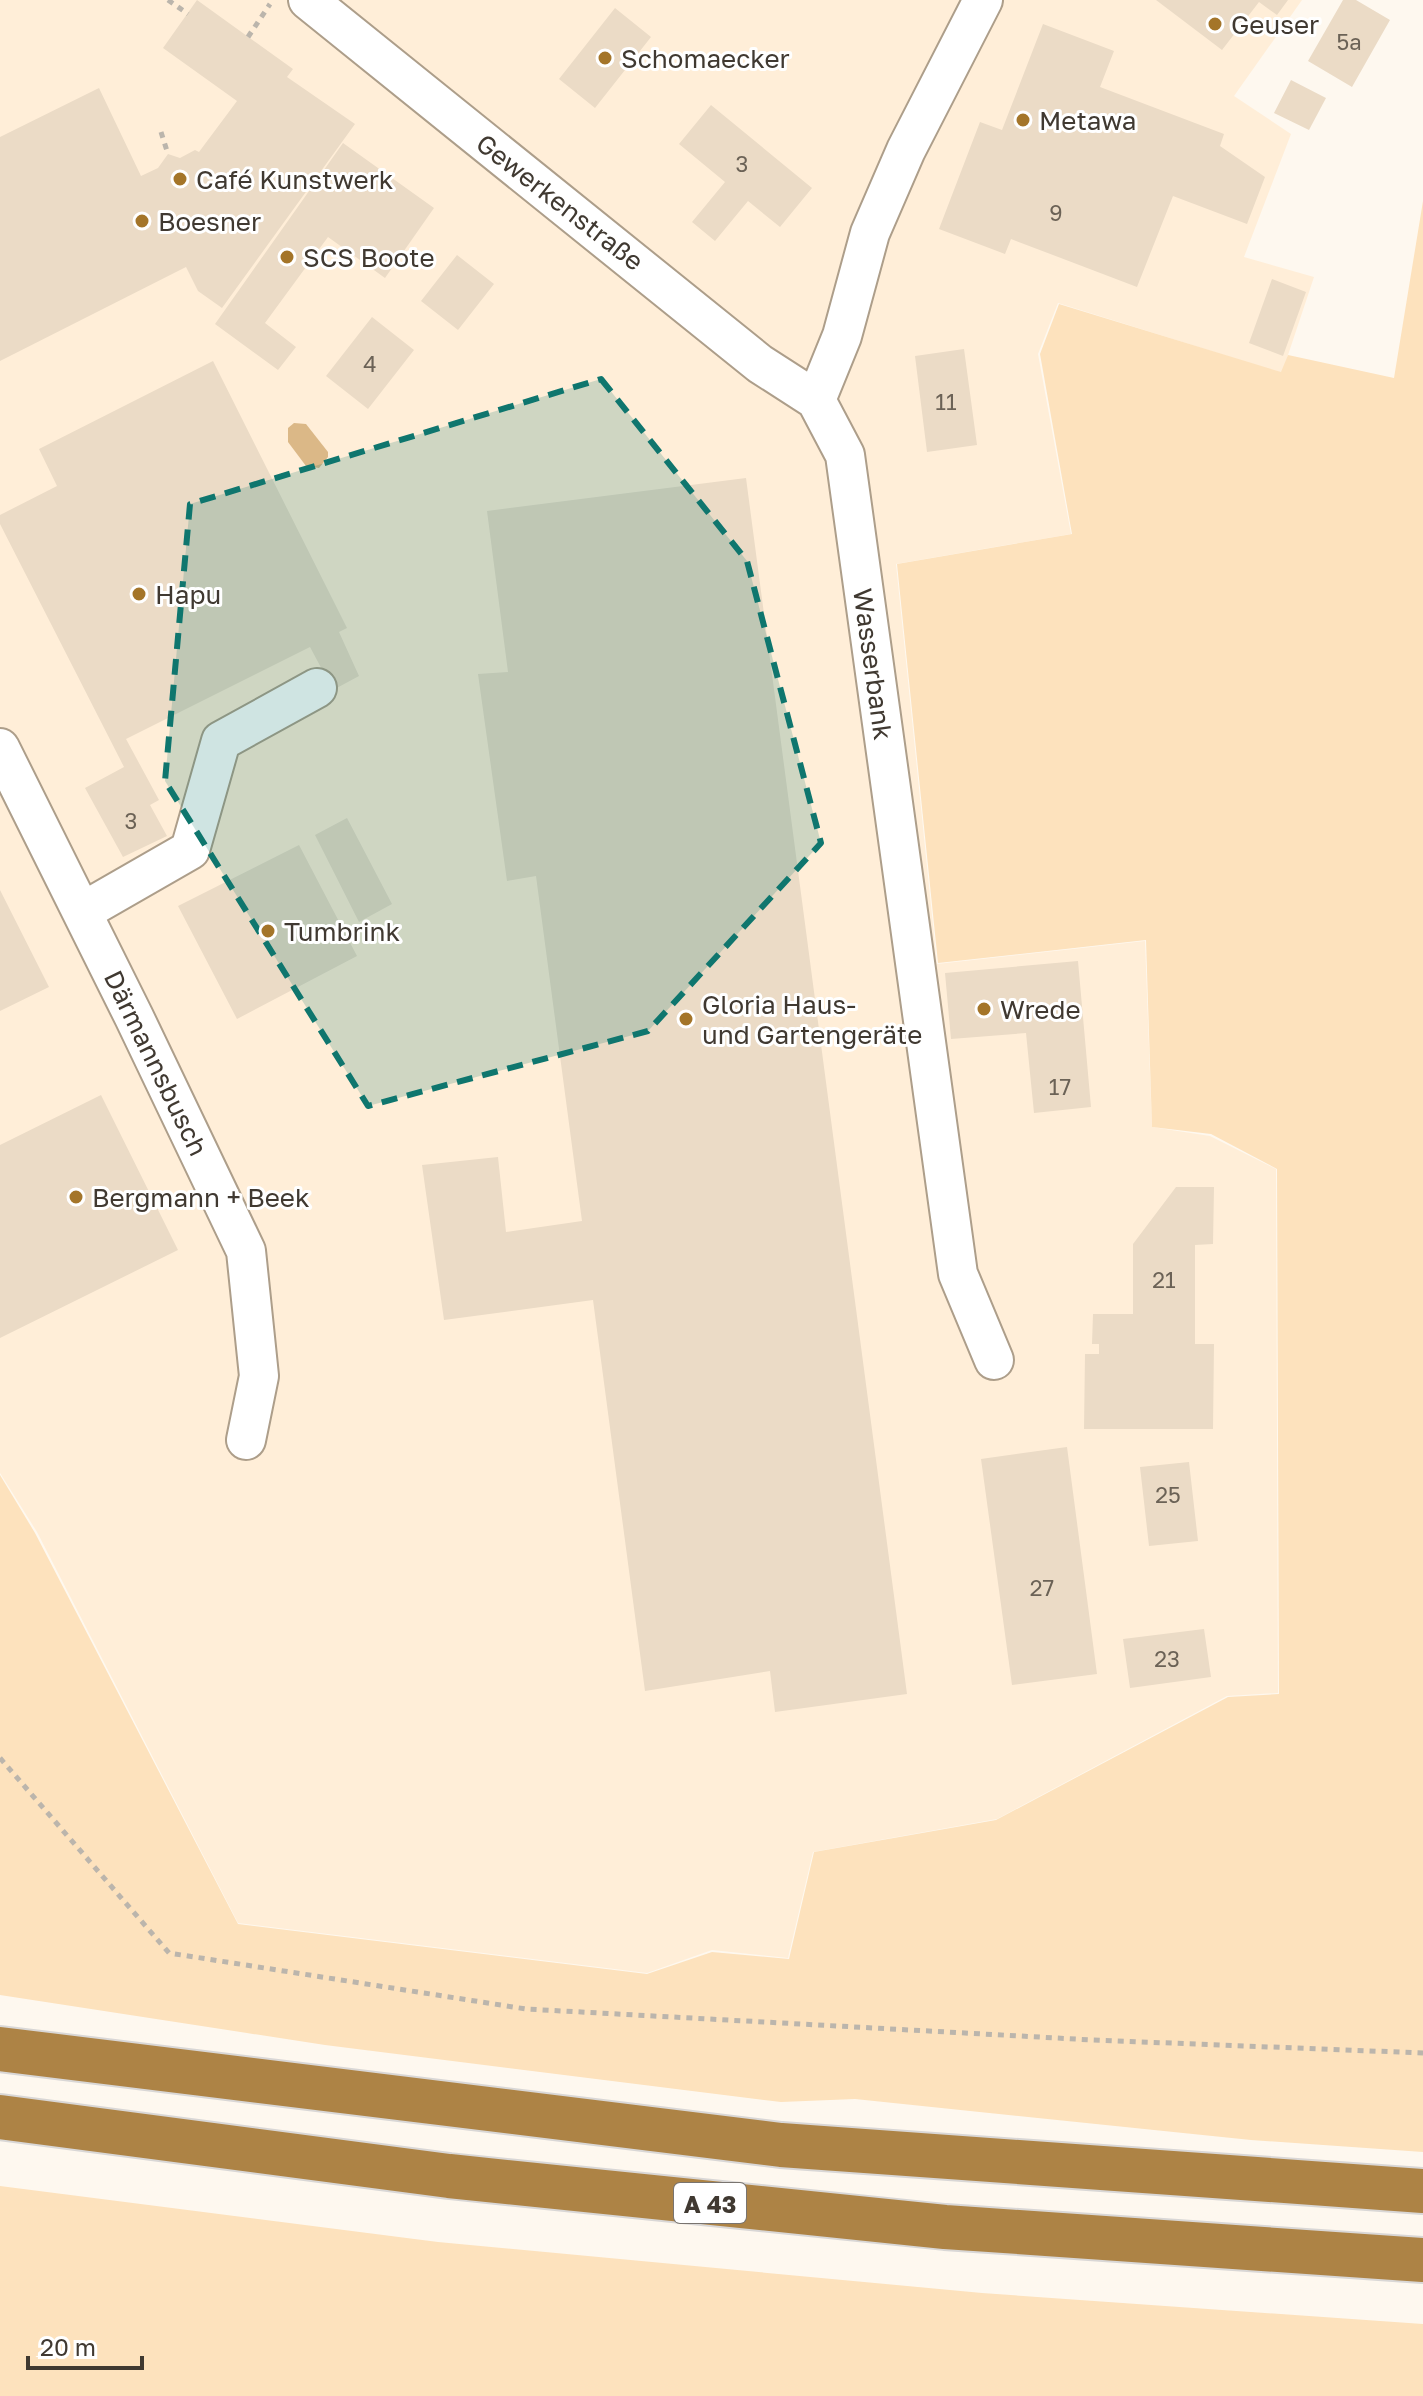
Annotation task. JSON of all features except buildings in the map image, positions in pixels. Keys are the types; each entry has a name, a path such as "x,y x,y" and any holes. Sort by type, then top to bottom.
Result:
{"highway":[{"path":"0,2049 781,2145 1423,2191"},
{"name":"A 43","path":"0,2117 449,2176 945,2227 1423,2260"}],"street":[{"name":"Gewerkenstraße","path":"308,0 760,364 816,400"},
{"path":"816,400 842,336 870,233 912,137 983,0"},
{"name":"Wasserbank","path":"816,400 845,455 958,1274 994,1360"},
{"path":"82,912 190,850 221,741 317,688"},
{"name":"Därmannsbusch","path":"0,748 246,1251 259,1376 246,1440"}],"path":[{"path":"168,0 188,14"},
{"path":"248,37 273,0"},
{"path":"161,132 168,154"},
{"path":"2,1762 169,1953 526,2009 1093,2040 1423,2053"}],"highlighted area":[{"path":"601,379 747,561 821,843 648,1031 368,1106 165,781 190,504"}],"shaded area":[{"path":"0,0 1302,0 1234,96 1291,134 1244,257 1314,277 1282,373 1058,303 1038,354 1071,534 896,564 937,964 1145,941 1152,1127 1210,1136 1276,1169 1278,1693 1227,1696 997,1819 813,1852 788,1958 712,1950 647,1973 238,1923 37,1532 0,1473"},
{"path":"1423,201 1423,2152 1251,2140 855,2099 781,2102 325,2045 0,1995 0,1475 35,1533 238,1924 647,1974 712,1952 789,1959 814,1852 996,1820 1228,1697 1279,1694 1277,1169 1211,1134 1152,1127 1146,940 938,963 897,564 1072,534 1040,354 1059,304 1281,372 1288,355 1394,378"},
{"path":"294,423 306,424 328,452 328,457 319,468 306,466 288,442 288,428"},
{"path":"0,2186 438,2242 982,2293 1423,2324 1423,2396 0,2396"}],"place":[{"name":"Geuser","path":"1215,24"},
{"name":"Schomaecker","path":"605,58"},
{"name":"Metawa","path":"1023,120"},
{"name":"Café Kunstwerk","path":"180,179"},
{"name":"Boesner","path":"142,221"},
{"name":"SCS Boote","path":"287,257"},
{"name":"Hapu","path":"139,594"},
{"name":"Tumbrink","path":"268,931"},
{"name":"Wrede","path":"984,1009"},
{"name":"Gloria Haus- und Gartengeräte","path":"686,1019"},
{"name":"Bergmann + Beek","path":"76,1197"}]}
